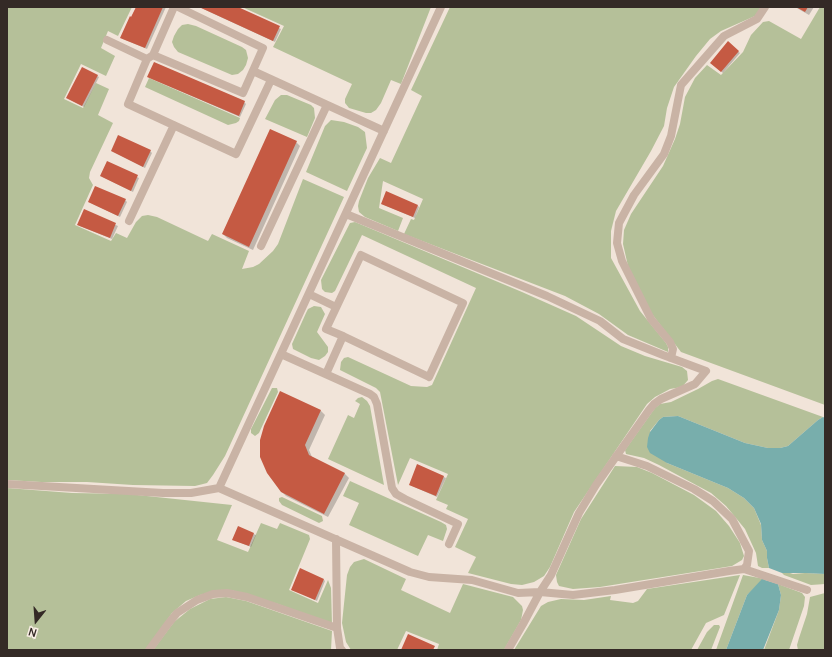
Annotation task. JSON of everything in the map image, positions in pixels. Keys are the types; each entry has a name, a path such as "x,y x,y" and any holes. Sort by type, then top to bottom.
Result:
{"lane":[{"path":"174,7 128,104 236,154 271,80"},
{"path":"107,40 243,93 263,48 178,7"},
{"path":"219,488 441,7"},
{"path":"671,358 673,349 670,342 651,319 622,261 617,243 619,223 634,195 664,154 671,136 681,85 724,36 757,19 765,7"},
{"path":"253,71 384,132"},
{"path":"261,246 328,105"},
{"path":"129,222 174,125"},
{"path":"346,214 547,296 600,321 623,338 706,371 695,384 654,404 634,430 579,513 551,575 508,650"},
{"path":"361,255 463,303 429,377 343,336 326,329 361,255"},
{"path":"309,294 336,307"},
{"path":"326,374 343,336"},
{"path":"281,354 374,397 377,404 392,488 396,494 404,499 458,524 449,544"},
{"path":"616,456 647,466 694,489 713,501 732,519 749,551 747,565 744,569"},
{"path":"7,484 163,493 191,493 219,488 420,576 472,580 518,593 540,592 573,595 608,591 744,569 807,590"},
{"path":"336,539 337,628 341,649"},
{"path":"149,650 177,613 196,600 213,594 227,593 247,597 337,628"}],"green space":[{"path":"7,7 132,7 118,36 108,31 101,48 115,56 106,76 81,64 64,99 83,108 96,83 109,89 98,115 113,123 90,172 89,178 93,185 75,225 111,241 116,233 127,238 136,222 142,216 148,215 157,217 208,241 212,234 249,251 242,269 259,264 278,244 303,179 344,197 225,456 207,483 195,486 7,480"},
{"path":"242,7 431,7 401,84 391,80 381,103 376,110 371,113 366,113 349,108 345,103 345,99 352,84 273,47 284,26"},
{"path":"450,7 762,7 755,16 721,31 710,39 696,56 674,87 667,108 664,126 616,211 611,231 611,258 640,311 666,343 668,352 628,335 599,314 565,296 404,234 411,219 414,220 423,199 383,181 379,208 403,218 398,231 365,217 359,212 359,201 368,178 380,158 391,163 422,96 411,90"},
{"path":"820,7 825,7 825,405 681,352 652,314 628,266 623,244 624,230 631,214 663,166 675,139 680,124 685,97 695,78 707,65 721,75 743,52 751,35 763,22 769,21 801,39"},
{"path":"188,24 196,26 246,50 248,58 243,70 238,74 232,75 178,52 172,42 174,36 182,25"},
{"path":"149,78 240,118 239,121 228,125 145,87"},
{"path":"281,95 287,95 311,105 314,108 315,118 307,137 265,119 275,100"},
{"path":"331,120 344,122 358,127 365,132 367,148 347,191 306,172 325,126"},
{"path":"355,222 576,316 621,346 645,356 682,367 687,371 688,380 682,387 670,389 655,397 647,404 574,512 550,567 544,576 534,582 522,585 511,584 468,573 476,557 455,547 468,519 446,509 448,505 436,500 448,474 410,458 398,485 380,392 376,388 340,370 341,362 344,358 348,357 411,386 427,387 432,385 476,288 362,235 335,291 332,293 325,292 322,289 321,280 350,223"},
{"path":"314,306 321,307 325,314 317,332 328,347 328,352 319,360 311,358 293,349 292,344 308,309"},
{"path":"718,379 823,417 788,446 780,448 768,448 745,443 678,416 663,417 650,431 667,463 728,488 744,498 754,508 761,525 762,540 767,551 769,568 762,568 758,566 756,553 745,529 726,506 711,493 644,458 626,454 625,450 655,408 660,404 671,402"},
{"path":"272,388 277,388 278,392 259,433 255,436 251,433 251,429"},
{"path":"362,397 370,406 384,485 328,459 348,415 354,418 360,404 355,401"},
{"path":"615,466 637,467 652,473 694,495 716,511 729,526 740,543 744,556 742,560 732,566 600,587 573,589 559,586 556,575 581,519"},
{"path":"350,481 446,525 447,529 443,541 428,535 418,556 349,525 359,503 343,496"},
{"path":"7,488 72,493 128,494 232,505 217,540 248,552 261,523 277,529 280,523 309,535 310,539 289,590 318,603 328,580 331,588 332,624 278,604 231,590 215,591 186,601 172,613 146,650 7,650"},
{"path":"282,497 322,516 323,521 319,523 282,505 279,498"},
{"path":"364,559 406,579 401,590 450,613 463,584 513,597 522,606 523,610 521,620 504,650 437,650 439,644 406,631 397,650 351,650 346,642 342,623 347,575 354,562"},
{"path":"787,572 793,574 825,574 825,584 811,585 782,573"},
{"path":"740,575 724,615 706,623 691,650 514,650 541,606 548,602 561,599 584,600 611,596 610,600 633,603 638,601 647,589"},
{"path":"743,575 765,579 747,595 726,650 716,650"},
{"path":"778,584 802,593 805,597 804,606 789,650 764,650 779,610 781,595"},
{"path":"825,593 825,650 798,650 797,645 807,614 810,597"},
{"path":"226,597 246,601 332,631 331,650 153,650 174,622 190,609 210,599"},
{"path":"714,625 719,625 720,627 711,650 697,650 707,632"}],"water":[{"path":"678,416 745,443 768,448 788,446 818,420 823,417 825,418 825,574 782,573 769,568 767,551 762,540 761,524 754,508 744,498 728,488 667,463 650,453 647,447 648,438 650,432 659,420 663,417"},
{"path":"762,579 778,584 781,595 779,610 763,650 726,650 747,595"}],"building":[{"path":"136,7 163,7 145,48 120,38 130,16 131,17"},
{"path":"199,7 238,7 280,26 273,41"},
{"path":"796,7 808,7 805,12"},
{"path":"728,41 739,51 721,72 710,63"},
{"path":"154,62 245,101 239,116 147,77"},
{"path":"82,67 98,75 82,106 66,98"},
{"path":"270,129 297,141 249,247 222,234"},
{"path":"118,135 151,150 143,167 111,151"},
{"path":"107,161 138,175 131,191 100,176"},
{"path":"95,186 126,199 118,216 88,202"},
{"path":"386,191 418,205 413,217 381,204"},
{"path":"84,209 116,223 110,238 77,225"},
{"path":"280,391 321,410 305,445 309,455 345,473 324,514 281,492 267,473 260,457 260,440 264,426"},
{"path":"417,464 444,476 436,496 409,485"},
{"path":"238,526 254,533 249,546 232,540"},
{"path":"300,568 324,579 315,600 291,590"},
{"path":"408,634 435,646 433,650 401,650"}]}
